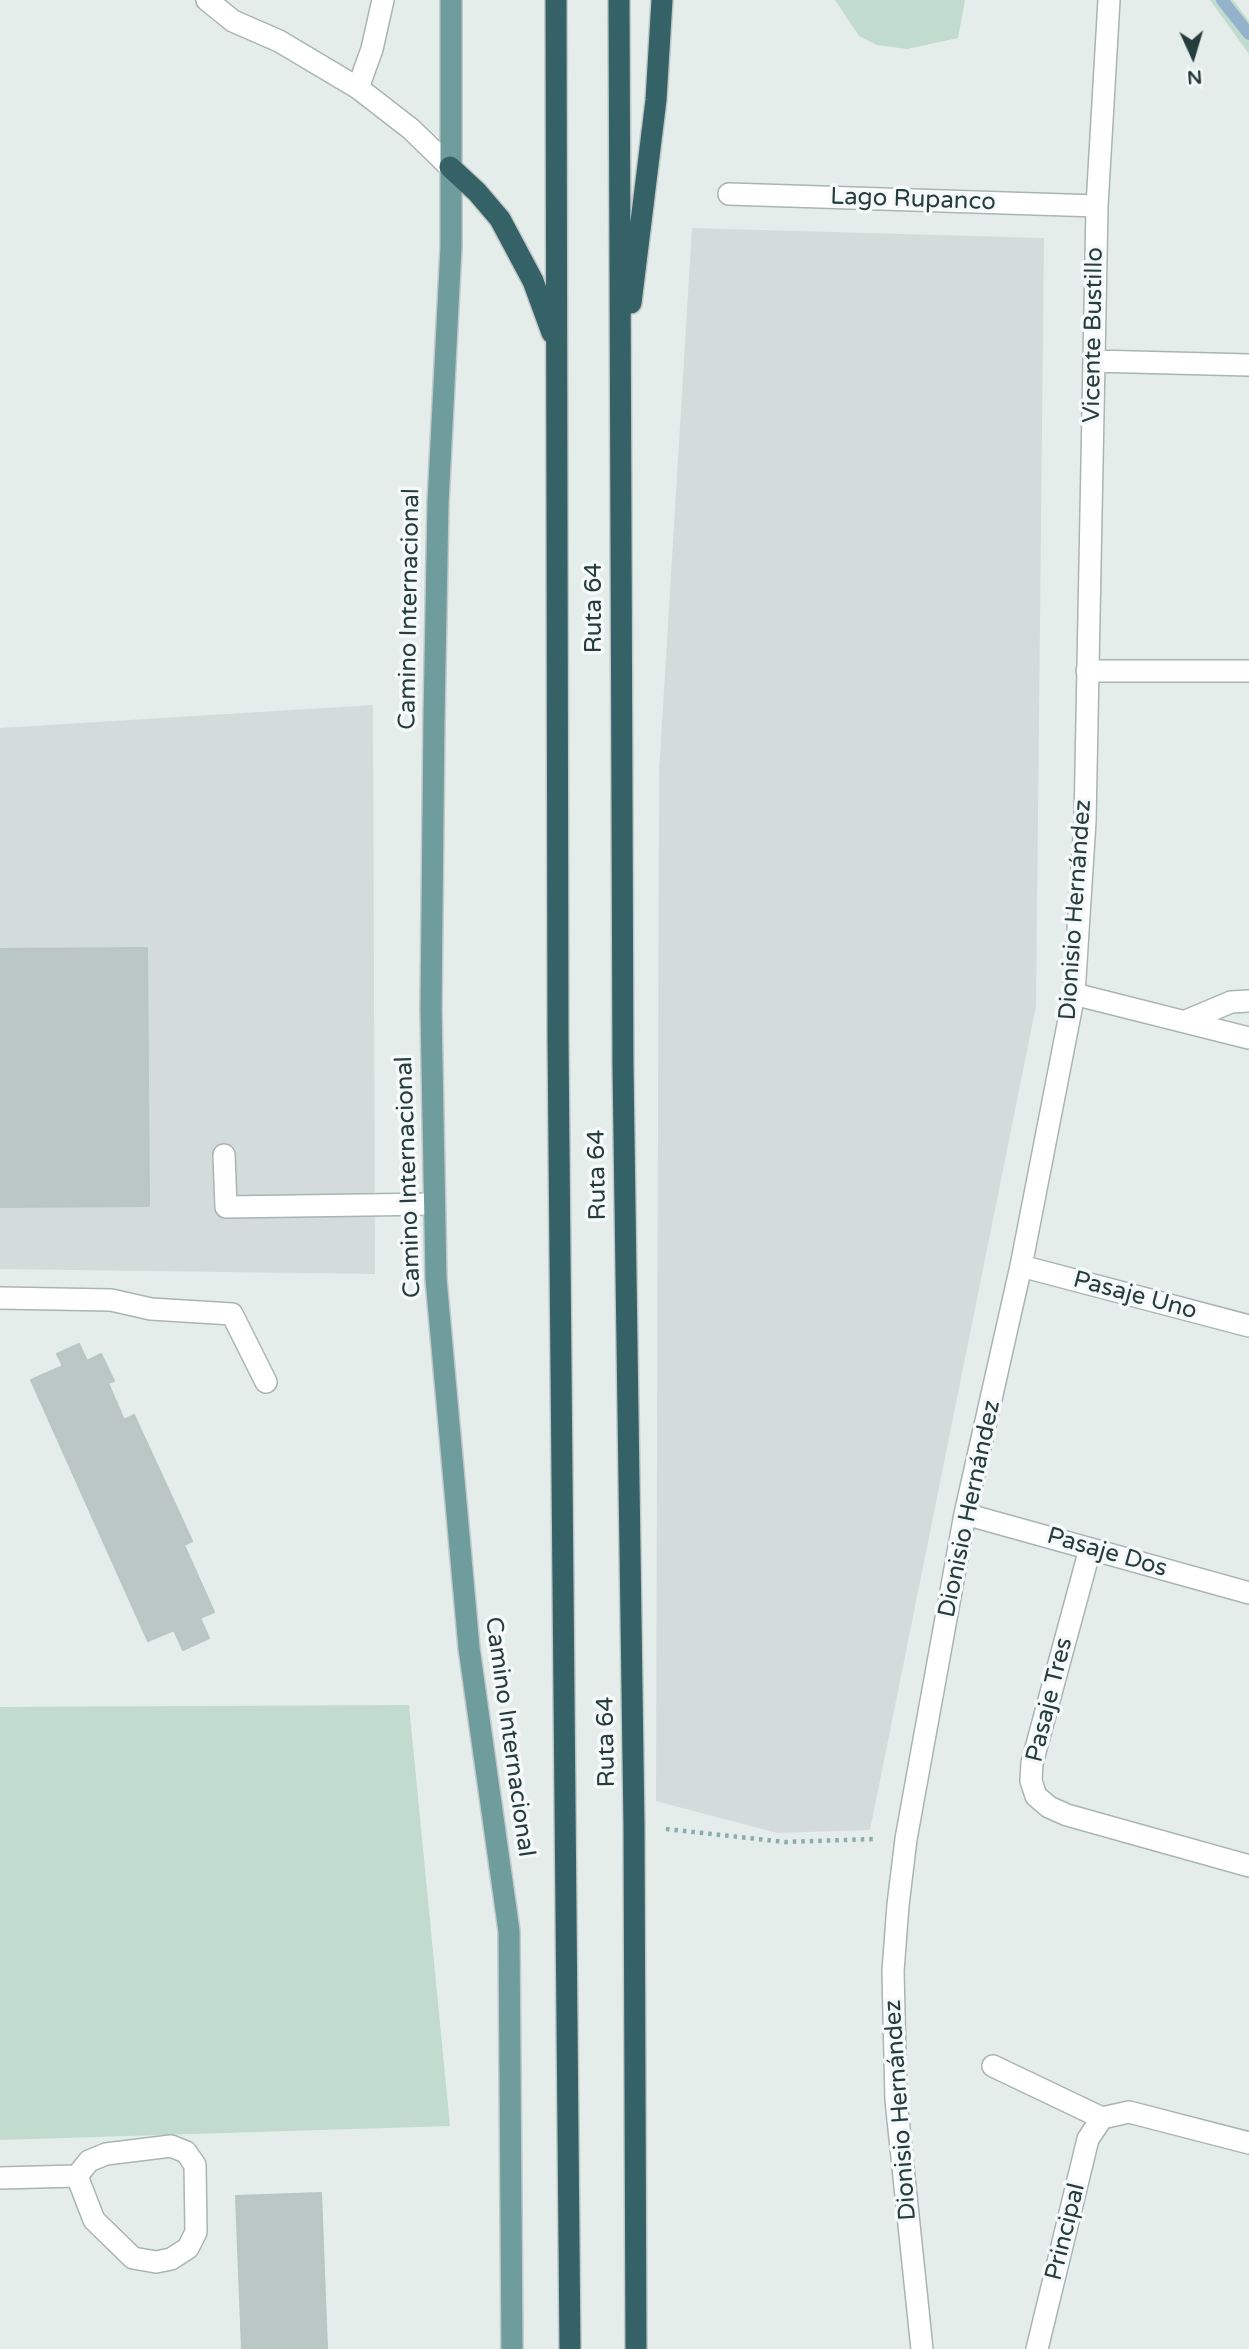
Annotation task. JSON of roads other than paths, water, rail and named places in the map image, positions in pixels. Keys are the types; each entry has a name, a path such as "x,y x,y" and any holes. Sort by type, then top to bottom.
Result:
{"highway":[{"name":"Ruta 64","path":"556,0 558,1052 570,2349"},
{"name":"Ruta 64","path":"619,0 623,1068 634,1826 636,2349"},
{"path":"620,388 656,100 662,0"},
{"path":"450,167 477,192 500,219 533,281 558,347"}],"main road":[{"name":"Camino Internacional","path":"450,1 451,247 438,503 431,1009 434,1204 436,1279 469,1648 509,1931 512,2349"}],"street":[{"path":"207,0 233,21 301,53 358,88 411,129 450,167"},
{"path":"358,88 372,49 383,0"},
{"name":"Vicente Bustillo","path":"1087,671 1097,206 1109,0"},
{"name":"Lago Rupanco","path":"729,194 1097,206"},
{"path":"1094,361 1249,365"},
{"path":"1087,671 1249,671"},
{"name":"Dionisio Hernández","path":"922,2349 895,2100 893,1971 906,1839 965,1514 1021,1266 1074,993 1085,821 1087,671"},
{"path":"1074,993 1249,1038"},
{"path":"1186,1020 1231,1002 1249,1001"},
{"path":"225,1155 226,1207 434,1204"},
{"name":"Pasaje Uno","path":"1021,1266 1249,1326"},
{"path":"0,1298 111,1300 151,1309 232,1314 266,1382"},
{"name":"Pasaje Dos","path":"965,1514 1249,1593"},
{"name":"Pasaje Tres","path":"1090,1549 1032,1763 1031,1781 1036,1796 1049,1807 1067,1815 1249,1866"},
{"path":"993,2066 1102,2118 1129,2112 1249,2143"},
{"name":"Principal","path":"1037,2349 1088,2139 1102,2118"},
{"path":"0,2178 77,2176 89,2161 106,2154 170,2147 186,2152 195,2165 196,2232 188,2249 172,2259 156,2262 133,2258 94,2220 77,2176"}],"waterway":[{"path":"1222,0 1249,34"}]}
